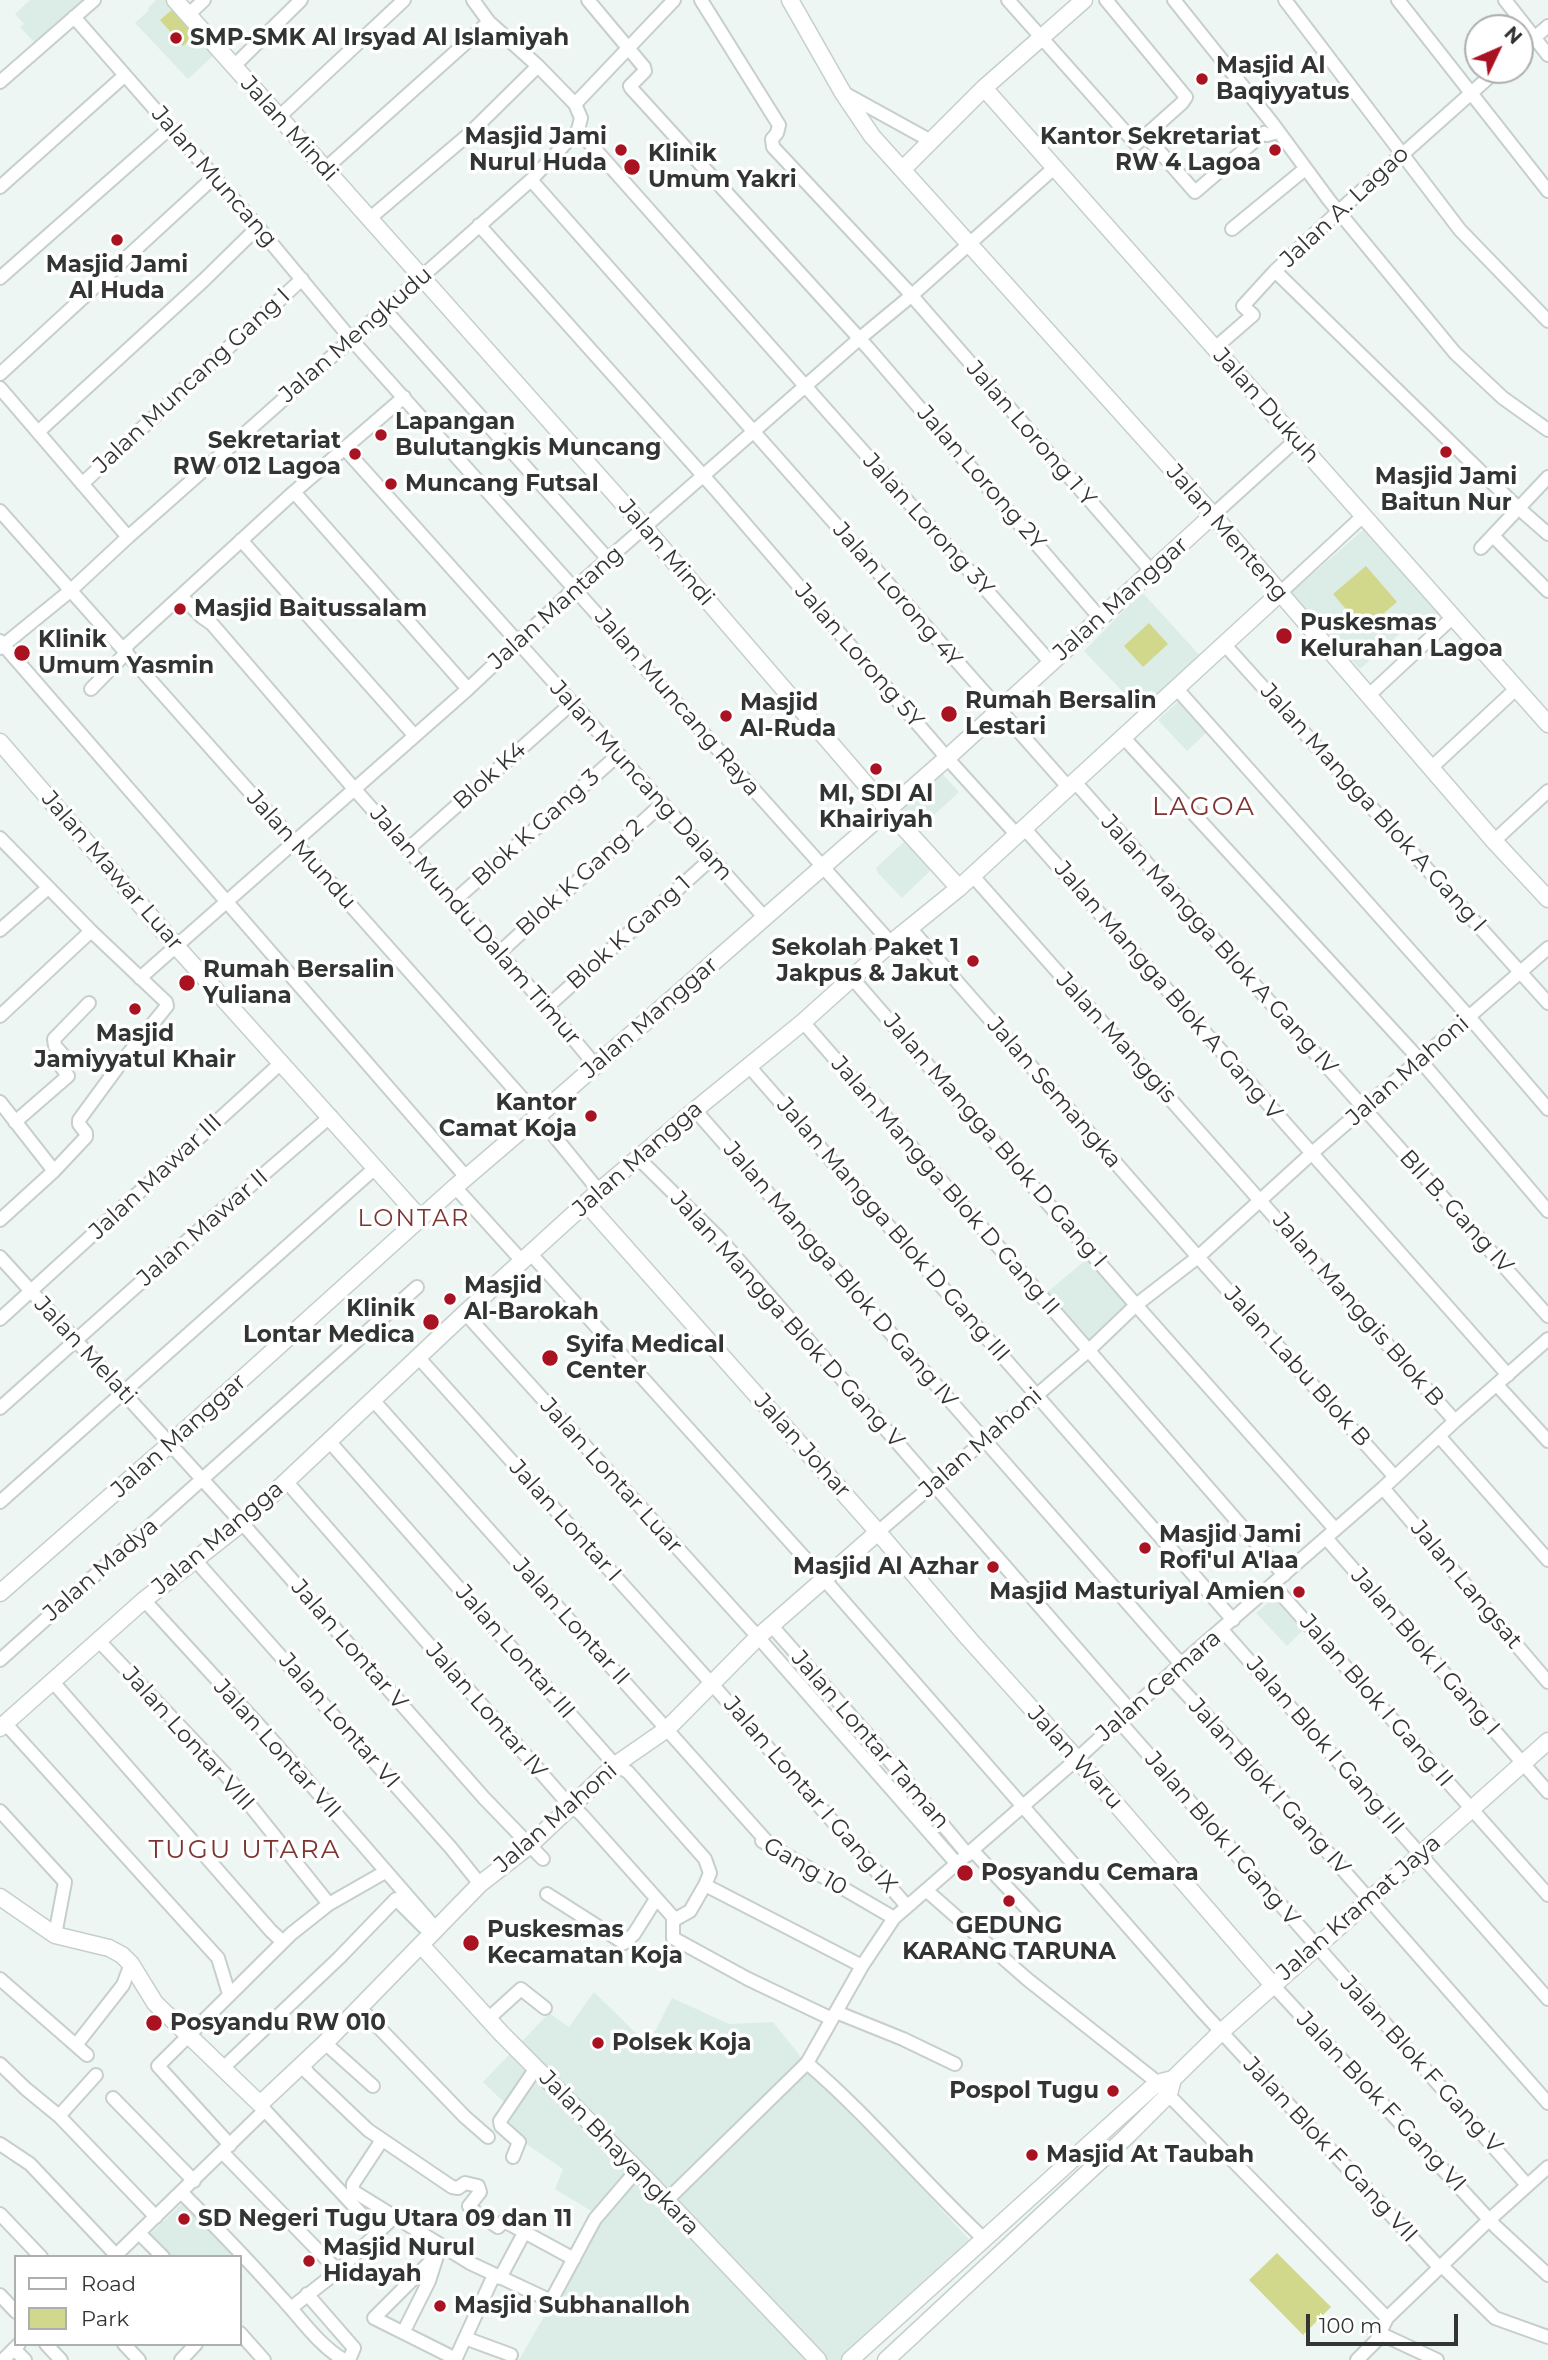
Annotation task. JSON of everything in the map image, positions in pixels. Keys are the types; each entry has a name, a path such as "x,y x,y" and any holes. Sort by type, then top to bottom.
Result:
{"street":[{"path":"0,82 94,0"},
{"name":"Jalan Mindi","path":"174,0 645,528 888,810 959,887"},
{"path":"188,15 204,0"},
{"path":"234,66 301,0"},
{"path":"279,117 404,0"},
{"path":"473,0 489,22 575,104 581,118 578,130"},
{"path":"587,0 627,48"},
{"path":"575,104 674,0"},
{"name":"Jalan Lorong 1 Y","path":"701,0 779,125 772,139 773,147 911,296 1152,572"},
{"name":"Jalan Menteng","path":"790,0 866,128 1213,515 1494,841 1548,899"},
{"path":"1008,0 1136,144 1186,97 1106,0"},
{"path":"903,169 984,88 1084,0"},
{"path":"1174,0 1305,169 1463,361 1503,398 1548,430"},
{"path":"1285,0 1460,229 1548,321"},
{"path":"1398,0 1548,191"},
{"path":"1506,0 1517,14"},
{"name":"Jalan Muncang","path":"74,17 258,227 351,339"},
{"path":"325,169 489,22"},
{"path":"1548,26 1534,37 1548,55"},
{"name":"Jalan Lorong 2Y","path":"627,48 645,67 645,71 631,88 859,339 1100,618"},
{"path":"369,219 469,134 538,66"},
{"path":"0,187 124,76"},
{"name":"Jalan A. Lagao","path":"1215,348 1253,315 1243,306 1275,271 1482,84"},
{"name":"Jalan Dukuh","path":"984,88 1548,724"},
{"path":"844,93 931,141"},
{"path":"0,278 170,128"},
{"name":"Jalan Mengkudu","path":"1,644 70,590 531,180 578,130"},
{"name":"Jalan Lorong 3Y","path":"578,130 1051,663"},
{"path":"1146,136 1195,192 1264,133 1267,135 1278,132"},
{"name":"Jalan Mantang","path":"140,978 468,689 575,588 970,245 1054,168"},
{"path":"1232,229 1305,169"},
{"path":"0,374 213,178"},
{"name":"Jalan Lorong 4Y","path":"531,180 999,710 1072,785"},
{"name":"Jalan Lorong 5Y","path":"479,225 704,475 947,758 1021,832"},
{"path":"38,432 258,227"},
{"path":"1275,271 1519,509 1548,534"},
{"name":"Jalan Muncang Gang I","path":"82,484 302,279"},
{"path":"385,310 608,559"},
{"name":"Jalan Muncang Raya","path":"351,339 891,943"},
{"path":"0,388 128,537"},
{"path":"91,689 125,650 241,540 404,397"},
{"name":"Jalan Manggar","path":"0,1593 170,1444 460,1182 947,758 1297,439"},
{"name":"Jalan Muncang Dalam","path":"345,449 765,918"},
{"path":"1481,548 1548,477"},
{"path":"294,492 468,689"},
{"name":"Jalan Mundu","path":"0,511 538,1116 599,1191"},
{"path":"1280,593 1363,516"},
{"path":"1493,536 1548,591"},
{"path":"241,540 414,735"},
{"name":"Jalan Mangga","path":"3,1725 144,1600 242,1523 599,1191 959,887 1280,593"},
{"name":"Jalan Mundu Dalam Timur","path":"182,597 212,624 595,1065"},
{"path":"1368,696 1453,617"},
{"name":"Jalan Blok F Gang VII","path":"1,644 227,901 460,1182 824,1580 1221,2032 1440,2266 1495,2318 1548,2337"},
{"name":"Jalan Mangga Blok A Gang I","path":"1225,645 1548,1003"},
{"path":"1431,768 1517,688"},
{"path":"1177,689 1548,1110"},
{"name":"Blok K4","path":"408,849 572,703"},
{"path":"1124,737 1420,1060 1548,1211"},
{"name":"Jalan Mawar Luar","path":"0,743 176,946 420,1218"},
{"name":"Blok K Gang 3","path":"454,901 618,755"},
{"name":"Jalan Mangga Blok A Gang IV","path":"1072,785 1363,1108"},
{"path":"1494,841 1548,791"},
{"name":"Blok K Gang 2","path":"499,953 662,804"},
{"name":"Jalan Mangga Blok A Gang V","path":"1021,832 1508,1375"},
{"path":"0,1220 54,1171 86,1137 86,1132 78,1122 167,1006 166,1002 1,841"},
{"name":"Blok K Gang 1","path":"547,1007 711,859"},
{"name":"Jalan Manggis","path":"972,875 1261,1200"},
{"path":"0,930 48,888"},
{"name":"Jalan Semangka","path":"910,928 1198,1257"},
{"path":"0,1016 91,931"},
{"name":"Jalan Mahoni","path":"263,2107 480,1884 529,1846 615,1765 667,1729 771,1625 1088,1351 1136,1305 1198,1257 1363,1108 1548,948"},
{"name":"Jalan Mangga Blok D Gang I","path":"853,979 1136,1305 1330,1536"},
{"path":"15,1122 68,1076 60,1065 64,1056 55,1046 54,1039 89,1003"},
{"name":"Jalan Mangga Blok D Gang II","path":"803,1021 1284,1575"},
{"name":"Jalan Mawar III","path":"0,1320 282,1062"},
{"name":"Jalan Mangga Blok D Gang III","path":"748,1065 1233,1620"},
{"path":"0,1102 54,1171"},
{"name":"BII B. Gang IV","path":"1363,1108 1548,1316"},
{"name":"Jalan Mangga Blok D Gang IV","path":"695,1110 1181,1664"},
{"name":"Jalan Mawar II","path":"0,1408 331,1116"},
{"name":"Jalan Mangga Blok D Gang V","path":"638,1158 721,1240 1130,1710"},
{"path":"0,1502 375,1167"},
{"name":"Jalan Manggis Blok B","path":"1261,1200 1455,1421"},
{"name":"Jalan Johar","path":"586,1203 878,1532"},
{"name":"Jalan Melati","path":"0,1257 170,1444"},
{"name":"Jalan Labu Blok B","path":"1198,1257 1395,1477"},
{"name":"Jalan Madya","path":"0,1660 417,1287"},
{"name":"Jalan Lontar Luar","path":"465,1313 758,1637"},
{"name":"Jalan Cemara","path":"666,2201 807,2063 862,1966 894,1918 906,1906 1077,1759 1181,1664 1226,1633 1233,1620 1277,1589 1284,1575 1548,1339"},
{"name":"Jalan Lontar I","path":"418,1357 712,1684"},
{"path":"1497,1385 1546,1433"},
{"name":"Jalan Lontar II","path":"373,1400 769,1844"},
{"path":"1439,1436 1548,1560"},
{"name":"Jalan Lontar III","path":"329,1441 615,1765 628,1772 705,1859 710,1872 710,1888"},
{"name":"Jalan Lontar V","path":"170,1444 484,1798 543,1859"},
{"name":"Jalan Lontar IV","path":"286,1481 674,1920"},
{"name":"Jalan Langsat","path":"1383,1488 1548,1682"},
{"name":"Jalan Waru","path":"878,1532 1272,1984"},
{"name":"Jalan Blok I Gang I","path":"1330,1536 1548,1792"},
{"name":"Jalan Lontar VI","path":"196,1561 480,1884"},
{"name":"Jalan Blok I Gang II","path":"1277,1589 1548,1895"},
{"name":"Jalan Lontar VII","path":"144,1600 266,1733 385,1872 430,1937"},
{"name":"Jalan Lontar Taman","path":"771,1625 970,1853 1034,1916"},
{"name":"Jalan Blok I Gang III","path":"1226,1633 1548,1999"},
{"name":"Jalan Lontar Taman","path":"758,1637 957,1864"},
{"name":"Jalan Lontar VIII","path":"99,1641 225,1774 329,1904"},
{"name":"Jalan Blok I Gang IV","path":"1169,1675 1548,2103"},
{"path":"53,1682 282,1941"},
{"name":"Jalan Lontar I Gang IX","path":"712,1684 906,1906"},
{"name":"Jalan Blok I Gang V","path":"1119,1720 1315,1946"},
{"path":"3,1725 218,1958 229,1994"},
{"name":"Jalan Kramat Jaya","path":"850,2360 984,2239 1167,2085 1272,1984 1548,1741"},
{"path":"0,1811 65,1882 55,1935"},
{"name":"Gang 10","path":"752,1837 769,1844 894,1918"},
{"path":"338,2271 226,2149 158,2066 282,1941 329,1904 385,1872"},
{"path":"862,1966 710,1888 690,1911 674,1920 672,1935 677,1940 748,1979 834,2015 903,2039 955,2064"},
{"path":"926,1890 1027,1979 1167,2085 1387,2318"},
{"path":"547,1894 624,1943 634,1934 656,1899"},
{"path":"0,1897 55,1935 109,1948 122,1955 131,1964 155,2003 263,2107 379,2232"},
{"path":"222,2069 339,1958 396,1899 430,1937"},
{"name":"Jalan Bhayangkara","path":"430,1937 488,2019 818,2360"},
{"name":"Jalan Blok F Gang V","path":"1315,1946 1527,2185"},
{"path":"76,2045 123,1985 131,1964"},
{"path":"0,1979 87,2055"},
{"name":"Jalan Blok F Gang VI","path":"1272,1984 1489,2220 1548,2275"},
{"path":"488,2019 521,1989 545,2008"},
{"path":"360,2008 488,2137"},
{"path":"325,2043 373,2086"},
{"path":"807,2063 846,2098 926,2183 984,2239"},
{"path":"0,2064 59,2116 156,2217"},
{"path":"303,2065 341,2105 382,2140 441,2181 456,2188 465,2182 478,2186 480,2192 470,2201 471,2209 498,2227 504,2221 574,2259"},
{"path":"513,2157 519,2142 500,2122 536,2068"},
{"path":"59,2116 96,2075"},
{"name":"Jalan Kramat Jaya","path":"886,2360 1126,2137 1167,2085"},
{"path":"113,2098 194,2180"},
{"path":"116,2255 226,2149 263,2107"},
{"path":"382,2140 353,2188 358,2196 497,2276 549,2300 600,2212 637,2170"},
{"path":"0,2144 30,2164 114,2255"},
{"path":"1357,2360 1376,2341 1387,2318 1440,2266 1527,2185 1545,2176"},
{"path":"182,2193 241,2255"},
{"path":"0,2214 39,2255"},
{"path":"291,2308 338,2271 394,2217"},
{"path":"139,2233 161,2255"},
{"path":"445,2247 436,2259 418,2272 374,2318 455,2359 497,2276 524,2233"},
{"path":"242,2256 335,2355 351,2359 354,2348 307,2294"},
{"path":"404,2332 429,2281 436,2259"},
{"path":"0,2295 14,2310"},
{"path":"1379,2333 1437,2360"},
{"path":"242,2335 264,2360"},
{"path":"465,2338 510,2355"},
{"path":"48,2346 61,2360"},
{"path":"126,2346 139,2360"},
{"path":"3,2360 17,2347 25,2360"}],"shaded area":[{"path":"30,0 83,0 35,43 20,27 24,24 15,14"},
{"name":"SMP-SMK Al Irsyad Al Islamiyah","path":"156,0 168,0 216,53 188,79 135,23"},
{"path":"1370,527 1448,616 1428,633 1416,619 1360,669 1291,593 1364,529"},
{"path":"1142,592 1203,659 1143,713 1084,651"},
{"path":"1181,699 1209,730 1187,751 1158,720"},
{"path":"937,768 959,792 917,831 894,807"},
{"path":"907,839 933,868 902,898 876,868"},
{"path":"1089,1257 1132,1306 1087,1343 1044,1295"},
{"path":"1277,1595 1308,1625 1287,1646 1256,1613"},
{"path":"594,1992 648,2045 672,1998 729,2024 773,2022 805,2062 976,2247 849,2360 519,2360 601,2217 555,2189 563,2169 506,2130 514,2112 483,2082 549,2013 569,2027"},
{"name":"SD Negeri Tugu Utara 09 dan 11","path":"185,2201 237,2255 164,2255 147,2237"}],"green space":[{"path":"174,8 196,34 183,46 160,20"},
{"path":"1366,566 1397,602 1364,630 1333,594"},
{"path":"1149,623 1168,644 1143,667 1124,646"},
{"path":"1277,2253 1331,2307 1303,2335 1249,2280"}],"place":[{"name":"SMP-SMK Al Irsyad Al Islamiyah","path":"176,38"},
{"name":"Masjid Al Baqiyyatus","path":"1202,79"},
{"name":"Masjid Jami Nurul Huda","path":"621,150"},
{"name":"Kantor Sekretariat RW 4 Lagoa","path":"1275,150"},
{"name":"Klinik Umum Yakri","path":"632,167"},
{"name":"Masjid Jami Al Huda","path":"117,240"},
{"name":"Lapangan Bulutangkis Muncang","path":"381,435"},
{"name":"Masjid Jami Baitun Nur","path":"1446,452"},
{"name":"Sekretariat RW 012 Lagoa","path":"355,454"},
{"name":"Muncang Futsal","path":"391,484"},
{"name":"Masjid Baitussalam","path":"180,609"},
{"name":"Puskesmas Kelurahan Lagoa","path":"1284,636"},
{"name":"Klinik Umum Yasmin","path":"22,653"},
{"name":"Rumah Bersalin Lestari","path":"949,714"},
{"name":"Masjid Al-Ruda","path":"726,716"},
{"name":"MI, SDI Al Khairiyah","path":"876,769"},
{"name":"Sekolah Paket 1 Jakpus & Jakut","path":"973,961"},
{"name":"Rumah Bersalin Yuliana","path":"187,983"},
{"name":"Masjid Jamiyyatul Khair","path":"135,1009"},
{"name":"Kantor Camat Koja","path":"591,1116"},
{"name":"Masjid Al-Barokah","path":"450,1299"},
{"name":"Klinik Lontar Medica","path":"431,1322"},
{"name":"Syifa Medical Center","path":"550,1358"},
{"name":"Masjid Jami Rofi'ul A'laa","path":"1145,1548"},
{"name":"Masjid Al Azhar","path":"993,1567"},
{"name":"Masjid Masturiyal Amien","path":"1299,1592"},
{"name":"Posyandu Cemara","path":"965,1873"},
{"name":"GEDUNG KARANG TARUNA","path":"1009,1901"},
{"name":"Puskesmas Kecamatan Koja","path":"471,1943"},
{"name":"Posyandu RW 010","path":"154,2023"},
{"name":"Polsek Koja","path":"598,2043"},
{"name":"Pospol Tugu","path":"1113,2091"},
{"name":"Masjid At Taubah","path":"1032,2155"},
{"name":"SD Negeri Tugu Utara 09 dan 11","path":"184,2219"},
{"name":"Masjid Nurul Hidayah","path":"309,2261"},
{"name":"Masjid Subhanalloh","path":"440,2306"}],"district":[{"name":"LAGOA","path":"1204,807"},
{"name":"LONTAR","path":"414,1219"},
{"name":"TUGU UTARA","path":"245,1850"}]}
